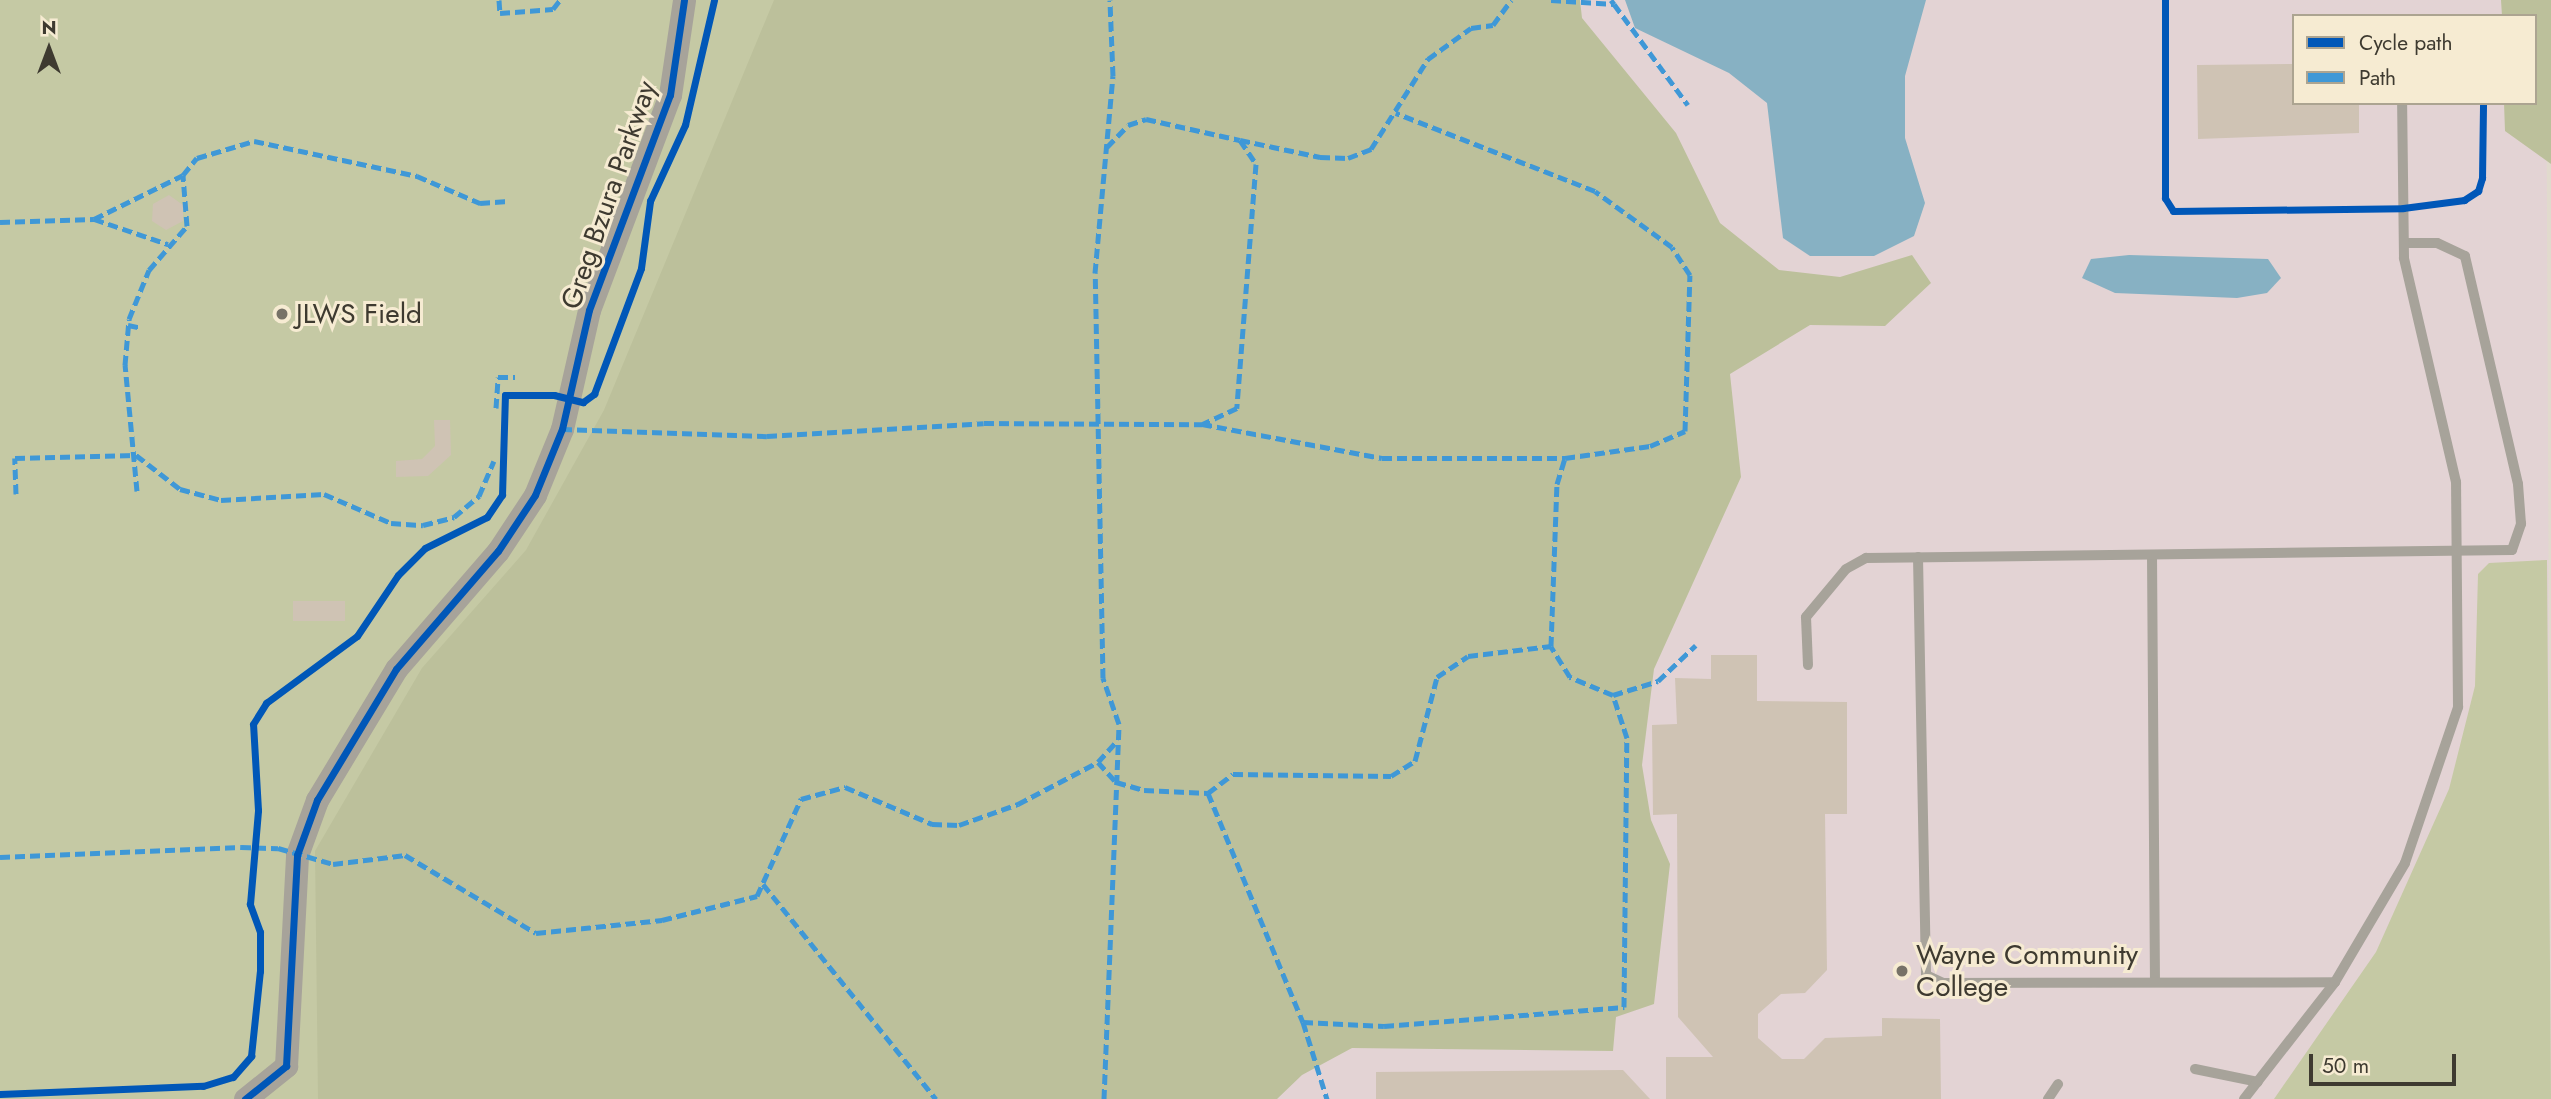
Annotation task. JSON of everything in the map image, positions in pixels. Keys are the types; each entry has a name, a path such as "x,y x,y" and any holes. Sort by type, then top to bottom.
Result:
{"street":[{"name":"Greg Bzura Parkway","path":"245,1099 286,1066 297,855 317,800 396,669 498,551 535,495 562,429 589,310 670,95 684,0"}],"lane":[{"path":"2244,1099 2335,982 2405,863 2458,707 2456,482 2404,243 2402,105"},
{"path":"1808,665 1806,617 1846,569 1866,558 2512,550 2521,524 2518,484 2465,256 2437,243 2404,243"},
{"path":"2152,555 2155,982"},
{"path":"1918,557 1926,975 1943,983 2335,982"},
{"path":"2195,1069 2258,1082"},
{"path":"2048,1099 2058,1084"}],"shaded area":[{"path":"1072,0 2546,0 2551,1099 1099,1099"}],"green space":[{"path":"0,0 1072,0 1072,1099 0,1099"},
{"path":"774,0 1580,0 1582,18 1676,133 1720,223 1779,270 1840,277 1912,255 1931,283 1885,326 1810,325 1730,374 1741,477 1654,669 1642,765 1651,820 1670,864 1654,1004 1616,1017 1613,1051 1352,1048 1302,1075 1277,1099 318,1099 315,851 422,668 526,550 604,410"},
{"path":"2501,0 2551,0 2551,164 2505,131 2504,105 2537,105 2537,14 2502,14"},
{"path":"2547,560 2551,1099 2274,1099 2376,952 2449,789 2475,686 2478,574 2489,563"}],"water":[{"path":"1625,0 1926,0 1905,76 1905,138 1925,203 1914,236 1874,256 1810,256 1783,238 1767,103 1729,73 1635,28"},
{"path":"2129,255 2268,259 2281,278 2267,293 2237,298 2115,293 2082,278 2091,259"}],"building":[{"path":"2292,64 2292,105 2359,105 2359,133 2198,139 2197,65"},
{"path":"169,195 183,205 183,221 166,230 152,221 153,204"},
{"path":"434,420 450,420 451,455 428,476 396,477 396,461 422,459 435,446"},
{"path":"293,601 345,601 345,621 293,621"},
{"path":"1711,655 1757,655 1757,701 1847,702 1847,814 1825,814 1827,970 1805,993 1781,994 1758,1014 1758,1038 1782,1059 1804,1059 1825,1038 1882,1036 1882,1018 1940,1019 1941,1099 1666,1099 1666,1057 1713,1057 1678,1017 1677,814 1653,815 1652,725 1677,724 1675,678 1711,679"},
{"path":"1623,1070 1650,1099 1376,1099 1376,1072"}],"marked path":[{"path":"499,0 500,13 553,9 560,0"},
{"path":"1104,1099 1119,724 1103,678 1095,273 1113,76 1110,0"},
{"path":"1240,140 1320,157 1348,158 1371,149 1428,59 1471,28 1493,25 1511,0"},
{"path":"1551,0 1614,4 1611,0"},
{"path":"1614,4 1688,105"},
{"path":"1303,1022 1384,1026 1624,1007 1627,738 1613,695 1570,677 1551,646 1557,484 1565,458 1650,446 1685,431 1690,275 1672,247 1595,191 1396,113"},
{"path":"1107,147 1128,125 1146,119 1240,140 1256,164 1237,408 1202,424"},
{"path":"137,491 125,365 129,319 149,270 187,226 183,175 197,158 254,141 417,176 480,203 508,201"},
{"path":"94,219 183,175"},
{"path":"0,222 94,219 168,244"},
{"path":"128,325 142,328"},
{"path":"496,408 498,377 515,377"},
{"path":"562,429 767,436 984,423 1202,424 1382,458 1565,458"},
{"path":"16,494 15,458 136,455 180,489 221,500 324,494 391,523 423,525 454,517 479,496 494,461"},
{"path":"1613,695 1658,681 1696,645"},
{"path":"1098,762 1116,782 1144,790 1208,793 1233,774 1391,776 1415,761 1437,677 1468,656 1551,646"},
{"path":"0,857 241,847 278,848 333,864 405,855 536,933 662,920 757,896 801,799 845,787 932,824 959,825 1018,804 1098,762 1118,740"},
{"path":"1208,793 1303,1022 1327,1099"},
{"path":"763,884 936,1099"}],"cycle path":[{"path":"245,1099 286,1066 297,855 317,800 396,669 498,551 535,495 562,429 589,310 670,95 684,0"},
{"path":"0,1094 203,1086 233,1077 251,1056 260,971 260,932 250,904 258,810 253,724 266,703 357,636 398,575 425,548 487,517 502,495 505,395 554,395 583,402 594,394 641,268 650,201 685,125 714,0"},
{"path":"2165,0 2165,198 2173,211 2403,208 2464,200 2478,191 2482,178 2483,105"}],"place":[{"name":"JLWS Field","path":"282,314"},
{"name":"Wayne Community College","path":"1902,971"}]}
